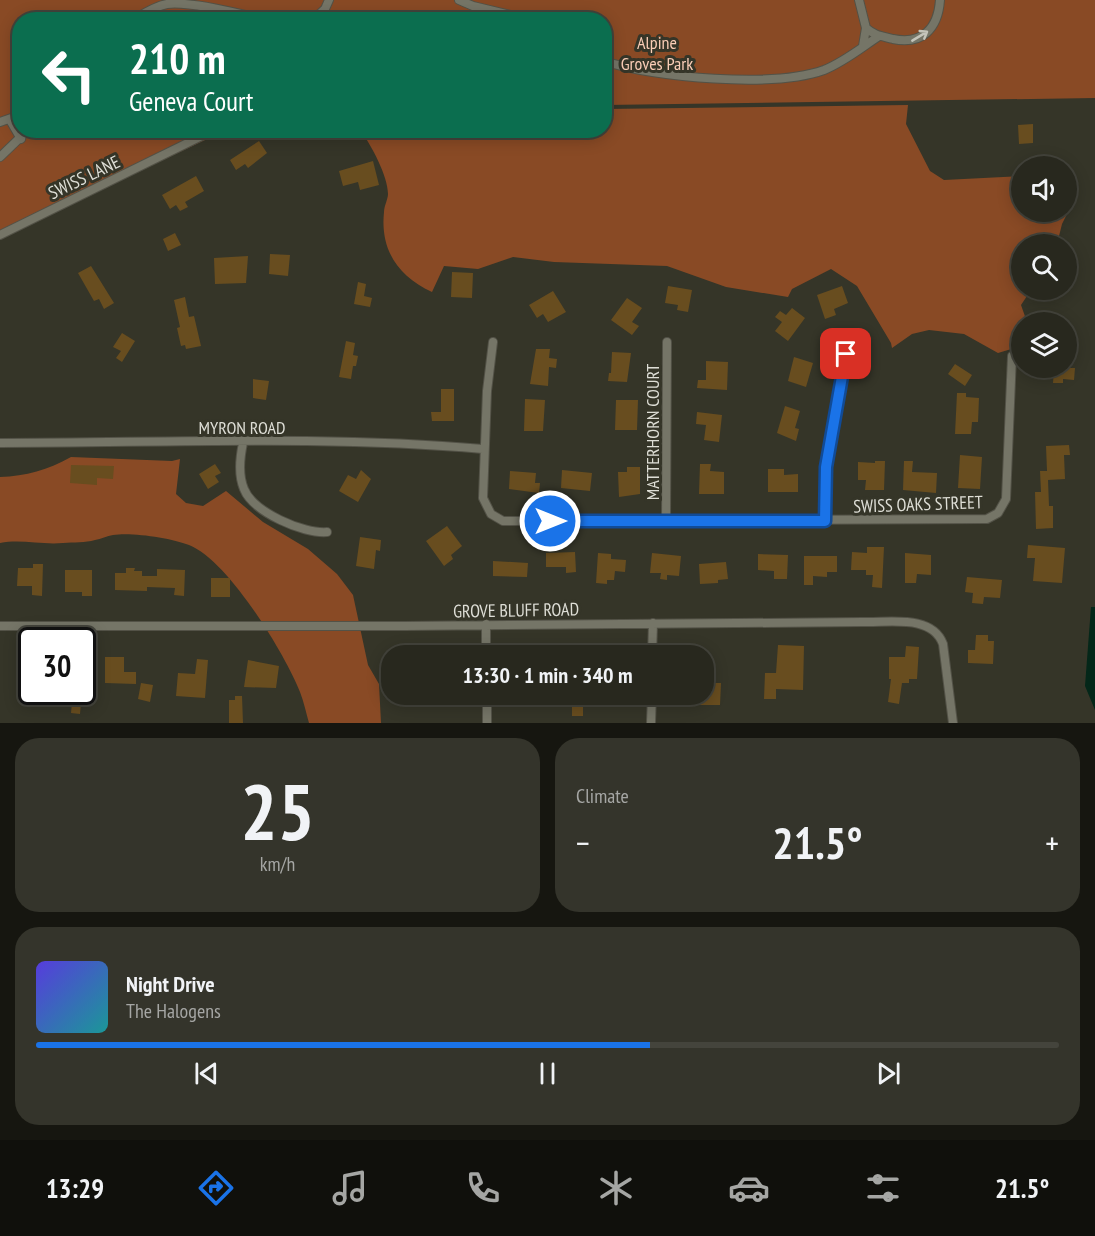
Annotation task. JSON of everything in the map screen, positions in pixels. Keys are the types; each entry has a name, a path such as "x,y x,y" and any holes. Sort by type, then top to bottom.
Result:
{"street":[{"path":"213,0 216,9"},
{"path":"459,0 498,12"},
{"path":"859,0 866,28 863,46"},
{"path":"866,28 879,36 909,42 916,40 929,31 940,0"},
{"path":"150,12 179,2 230,12"},
{"path":"612,63 653,72 767,80 815,73 836,65 879,36"},
{"path":"0,122 10,120 12,123"},
{"name":"SWISS LANE","path":"0,236 198,138"},
{"path":"0,157 21,139"},
{"path":"483,449 493,342"},
{"name":"MATTERHORN COURT","path":"666,522 667,342"},
{"path":"825,521 826,467 846,354"},
{"name":"SWISS OAKS STREET","path":"483,449 483,502 488,512 496,519 503,521 979,520 991,518 998,513 1007,495 1011,378"},
{"name":"MYRON ROAD","path":"0,443 348,443 483,449"},
{"path":"243,443 240,468 248,497 255,504 297,528 307,532 327,532"},
{"name":"GROVE BLUFF ROAD","path":"0,626 863,622 924,624 937,633 943,644 953,723"},
{"path":"652,645 653,623"},
{"path":"486,624 486,645"},
{"path":"487,705 487,723"},
{"path":"651,723 652,705"}],"green space":[{"name":"Alpine Groves Park","path":"0,0 1095,0 1095,98 612,105 612,12 12,12 12,138 209,138 0,237"},
{"path":"908,105 906,124 930,171 944,180 1011,177 1011,222 1063,222 1060,234 1011,234 1011,300 1024,300 1021,305 1023,312 1011,312 1011,349 998,353 964,334 929,330 912,334 892,348 857,286 831,269 792,289 788,297 726,287 667,266 554,262 513,257 478,269 444,266 432,292 420,286 401,270 388,250 384,226 387,187 378,161 365,138 612,138 612,109"},
{"path":"71,457 172,461 180,459 176,494 186,503 203,506 226,491 263,522 308,549 337,574 353,595 368,665 379,684 381,723 309,723 293,675 254,610 221,569 189,545 162,538 130,534 113,535 83,542 0,543 0,477 37,472"}],"shaded area":[{"path":"1091,607 1095,607 1095,710 1085,686"}],"building":[{"path":"1033,124 1033,143 1019,144 1018,125"},
{"path":"259,141 267,153 248,168 245,164 236,170 230,160"},
{"path":"373,161 379,185 360,190 358,182 343,186 339,171"},
{"path":"196,176 204,191 185,202 188,207 180,211 176,205 170,209 162,195"},
{"path":"175,233 181,245 168,251 163,239"},
{"path":"270,254 290,255 288,276 269,274"},
{"path":"248,256 246,283 215,284 214,258"},
{"path":"91,266 114,303 104,309 99,299 94,301 78,273"},
{"path":"452,272 473,273 472,298 451,297"},
{"path":"358,282 366,284 364,296 372,298 370,307 354,304"},
{"path":"668,286 692,290 688,312 677,310 678,305 665,303"},
{"path":"842,286 848,303 834,309 836,315 825,319 817,295"},
{"path":"553,291 566,312 548,322 543,314 537,318 529,305"},
{"path":"185,297 189,317 194,316 201,346 186,349 185,345 181,346 177,328 180,327 174,300"},
{"path":"627,298 642,308 632,322 639,326 632,335 611,320"},
{"path":"792,308 805,318 788,341 775,331 782,322 775,317 780,311 786,315"},
{"path":"122,333 135,341 122,362 116,358 121,351 113,347"},
{"path":"346,341 355,343 353,355 358,356 356,366 353,366 351,379 339,377"},
{"path":"536,349 550,349 549,358 557,359 556,368 549,367 548,386 530,384"},
{"path":"612,352 631,353 627,382 608,381 609,373 611,373"},
{"path":"794,357 813,363 806,387 788,381"},
{"path":"706,361 728,362 727,390 697,388 698,380 706,380"},
{"path":"955,364 972,375 965,386 948,374"},
{"path":"1053,378 1074,378 1074,380 1063,379 1063,383 1053,383"},
{"path":"253,379 269,381 266,400 253,398"},
{"path":"441,389 454,389 454,421 432,421 431,412 441,412"},
{"path":"957,393 966,393 966,397 979,398 978,422 972,422 971,434 955,434"},
{"path":"525,399 545,400 543,431 524,431"},
{"path":"616,400 638,400 637,430 615,430"},
{"path":"785,406 800,411 795,428 799,429 796,441 777,433"},
{"path":"697,412 722,415 719,442 704,440 706,425 696,424"},
{"path":"1069,445 1070,455 1064,455 1065,479 1048,480 1049,506 1053,506 1053,528 1036,529 1035,492 1041,492 1040,471 1047,471 1046,446"},
{"path":"960,455 982,457 980,489 958,488"},
{"path":"875,461 885,461 884,490 865,490 866,480 858,480 858,462 875,463"},
{"path":"904,461 913,461 912,472 937,473 936,493 903,490"},
{"path":"215,464 221,473 215,476 219,482 208,489 199,474"},
{"path":"700,464 711,464 710,471 724,472 724,494 699,494"},
{"path":"71,465 114,466 113,479 97,478 97,485 70,483"},
{"path":"627,467 640,467 640,494 619,497 618,472 627,472"},
{"path":"768,469 784,469 784,475 798,474 798,492 768,492"},
{"path":"361,470 371,479 358,502 339,491 348,475 356,479"},
{"path":"562,470 592,473 590,491 561,488"},
{"path":"510,471 536,473 535,483 540,483 539,493 509,489"},
{"path":"447,526 462,546 451,555 453,559 444,566 426,541"},
{"path":"360,537 381,540 380,551 376,550 374,569 356,566"},
{"path":"1028,545 1065,548 1062,583 1033,581 1035,558 1027,558"},
{"path":"867,547 884,547 882,588 872,587 873,575 866,575 866,570 851,570 852,552 867,553"},
{"path":"575,552 576,572 566,573 566,567 546,567 546,553"},
{"path":"598,553 611,554 611,559 626,560 625,572 615,571 614,580 607,580 607,584 596,583"},
{"path":"652,553 681,556 679,576 667,575 667,580 660,579 661,573 650,573"},
{"path":"905,553 931,555 931,575 917,574 916,583 905,583"},
{"path":"758,554 788,555 787,579 774,579 774,571 758,570"},
{"path":"804,556 837,556 837,572 827,572 827,577 813,576 813,585 804,585"},
{"path":"493,561 528,563 527,577 493,576"},
{"path":"726,562 728,579 718,580 718,583 700,584 699,564"},
{"path":"33,564 43,564 42,596 32,595 32,586 17,586 18,568 33,568"},
{"path":"126,568 142,571 142,576 157,576 157,569 185,570 184,596 174,595 175,588 147,587 147,591 115,590 115,573 126,573"},
{"path":"65,570 92,570 92,596 82,596 82,592 65,592"},
{"path":"967,577 1002,580 1000,598 984,597 983,604 972,603 973,593 965,592"},
{"path":"211,578 230,578 230,597 211,597"},
{"path":"976,635 988,635 988,641 994,641 993,664 968,663 968,650 975,650"},
{"path":"778,645 804,646 803,690 776,689 776,699 764,699 765,673 776,673"},
{"path":"906,646 919,647 917,679 909,679 909,683 902,683 899,704 888,702 891,679 889,679 889,657 905,657"},
{"path":"105,657 124,657 124,672 136,672 136,684 105,683"},
{"path":"197,659 208,660 205,698 176,696 178,673 195,674"},
{"path":"248,660 279,666 276,688 244,687"},
{"path":"141,683 153,685 150,702 138,699"},
{"path":"714,683 721,683 720,705 714,705"},
{"path":"235,696 242,696 243,723 229,723 229,700 235,700"},
{"path":"72,705 81,705 80,714 71,713"},
{"path":"572,705 583,705 583,716 572,716"}],"route":[{"path":"550,521 825,521 826,467 846,354"}]}
